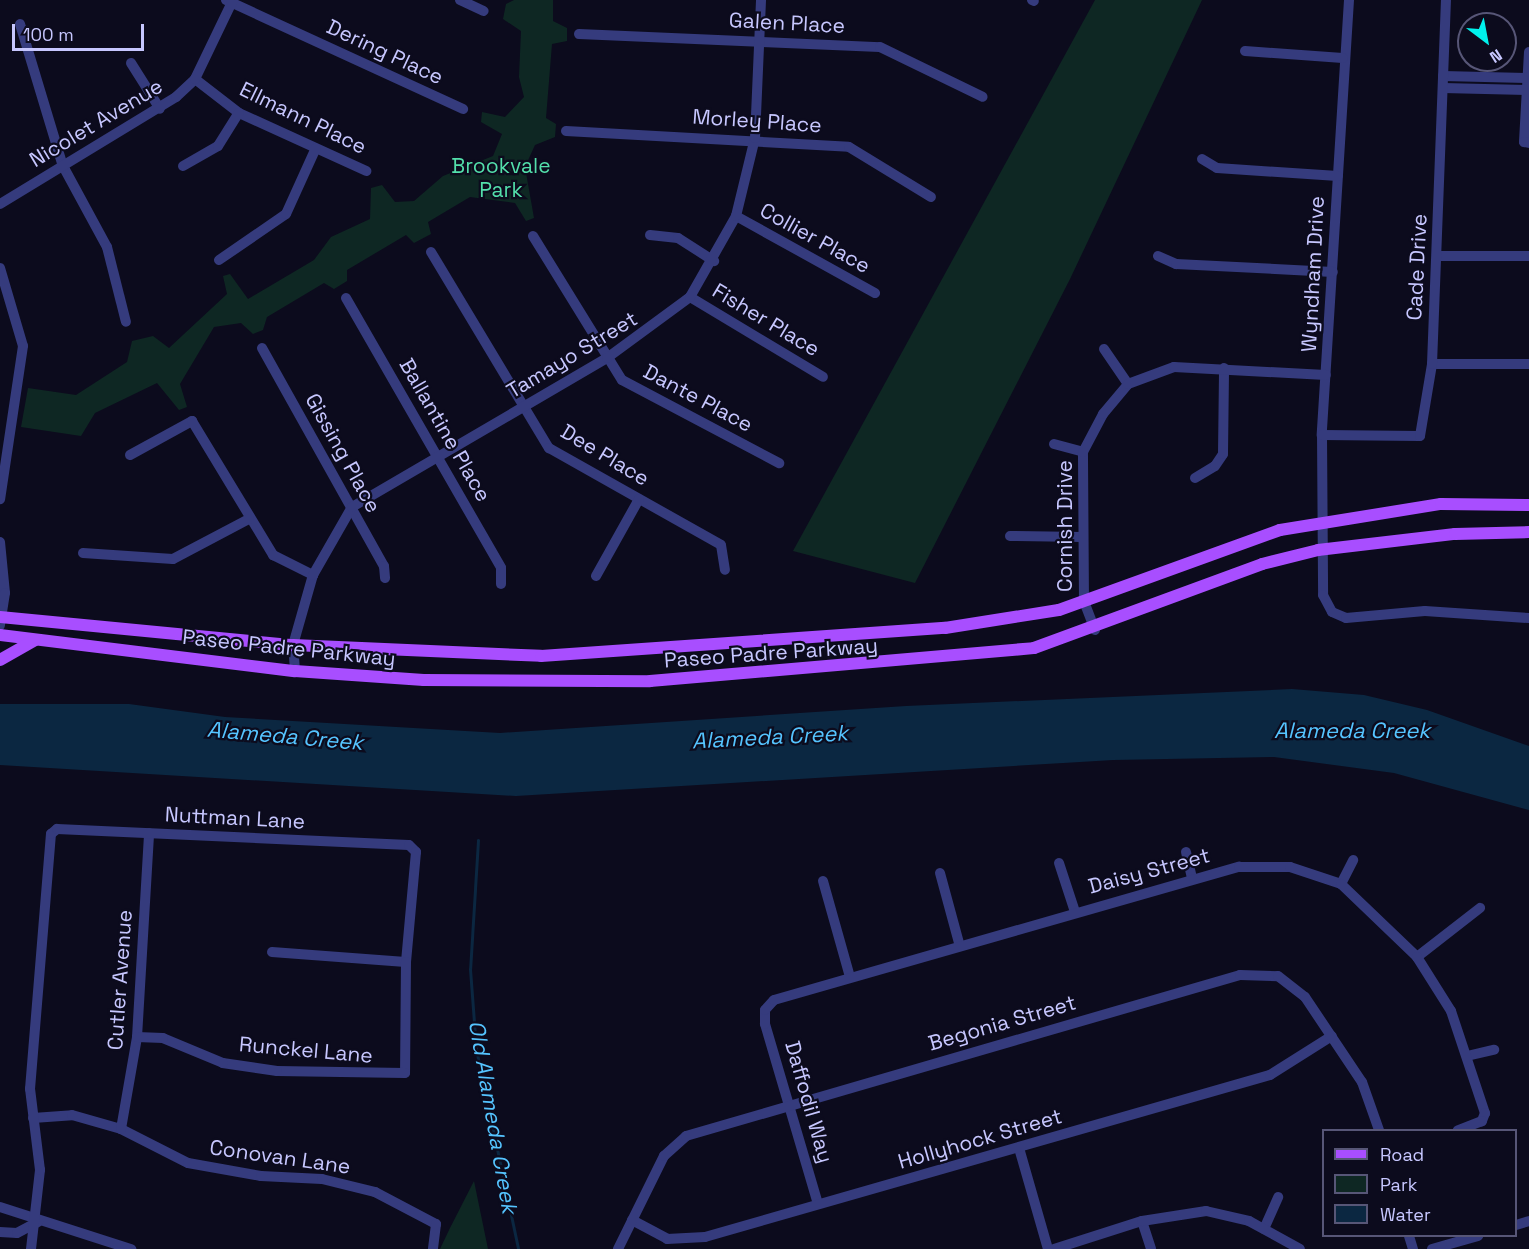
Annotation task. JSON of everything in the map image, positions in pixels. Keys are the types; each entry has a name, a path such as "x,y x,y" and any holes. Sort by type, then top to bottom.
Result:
{"main road":[{"name":"Paseo Padre Parkway","path":"1,620 293,645 541,656 945,628 1084,602 1243,542 1319,523 1441,504 1529,505"},
{"name":"Paseo Padre Parkway","path":"0,635 295,671 435,681 650,681 948,659 1034,648 1095,630 1262,564 1318,550 1455,534 1529,532"},
{"path":"0,660 36,640"}],"street":[{"path":"460,0 484,11"},
{"name":"Tamayo Street","path":"295,671 293,645 313,575 352,507 607,358 690,297 714,261 736,216 755,138 761,0"},
{"name":"Wyndham Drive","path":"1349,0 1343,58 1333,272 1322,435 1318,550 1323,595 1332,612 1347,618 1425,610 1529,618"},
{"name":"Cade Drive","path":"1322,435 1420,436 1432,364 1446,0"},
{"name":"Nicolet Avenue","path":"0,204 160,109 195,79 230,1"},
{"name":"Dering Place","path":"230,1 463,109"},
{"path":"20,24 63,166 106,247 126,322"},
{"name":"Galen Place","path":"579,34 880,48 983,98"},
{"path":"1245,51 1343,58"},
{"path":"1529,52 1524,142 1529,142"},
{"path":"131,63 160,109"},
{"path":"1443,76 1528,84"},
{"name":"Ellmann Place","path":"195,79 239,113 366,171"},
{"path":"1443,88 1528,84"},
{"path":"183,166 218,146 239,113"},
{"name":"Morley Place","path":"566,131 755,138 849,147 932,197"},
{"path":"219,260 286,214 316,148"},
{"path":"1202,159 1217,168 1338,176"},
{"name":"Collier Place","path":"736,216 875,293"},
{"path":"650,235 678,238 714,261"},
{"name":"Dante Place","path":"533,236 622,380 779,463"},
{"name":"Dee Place","path":"432,252 549,448 721,545 725,570"},
{"path":"1158,256 1176,264 1333,272"},
{"path":"1437,256 1529,256"},
{"path":"0,268 23,346 0,499"},
{"name":"Fisher Place","path":"690,297 823,376"},
{"name":"Ballantine Place","path":"346,298 439,456 501,568 501,584"},
{"name":"Gissing Place","path":"262,348 384,566 385,578"},
{"path":"1104,348 1128,384 1174,367 1326,375"},
{"path":"1432,364 1529,364"},
{"path":"1195,478 1223,454 1224,368"},
{"name":"Cornish Drive","path":"1095,630 1084,602 1083,452 1128,384"},
{"path":"130,455 192,421 249,519 273,555 313,575"},
{"path":"1054,444 1083,452"},
{"path":"596,576 639,499"},
{"path":"83,553 173,560 249,519"},
{"path":"1010,536 1083,537"},
{"path":"0,542 1,620"},
{"name":"Nuttman Lane","path":"33,1118 30,1089 37,967 51,834 57,830 410,845 416,852 406,962"},
{"name":"Cutler Avenue","path":"121,1129 137,1037 149,833"},
{"path":"1186,852 1191,878"},
{"path":"1341,884 1353,860"},
{"path":"1059,863 1075,912"},
{"name":"Daisy Street","path":"765,1010 774,1000 1191,878 1239,867 1290,867 1341,884 1417,957 1451,1011 1485,1113 1482,1121 1463,1129"},
{"path":"940,873 959,944"},
{"path":"823,881 850,977"},
{"path":"1417,957 1480,908"},
{"path":"272,952 406,962"},
{"name":"Runckel Lane","path":"137,1037 163,1038 223,1063 277,1071 405,1073 406,962"},
{"name":"Begonia Street","path":"618,1249 664,1156 686,1136 1240,975 1263,973 1293,984 1332,1036 1362,1082 1378,1129"},
{"name":"Daffodil Way","path":"765,1010 818,1204"},
{"name":"Hollyhock Street","path":"632,1220 668,1239 705,1237 1019,1149 1270,1074 1332,1036"},
{"path":"1467,1056 1494,1050"},
{"name":"Conovan Lane","path":"33,1118 72,1115 121,1129 188,1162 261,1176 322,1179 375,1192 436,1224 438,1238 433,1249"},
{"path":"32,1249 38,1222 33,1118"},
{"path":"1019,1149 1047,1249"},
{"path":"1264,1229 1278,1197"},
{"path":"0,1207 18,1208 38,1222 131,1249"},
{"path":"1054,1249 1142,1221 1206,1211 1264,1229 1300,1249"},
{"path":"1142,1221 1151,1249"},
{"path":"0,1232 17,1233 38,1222"},
{"path":"1432,1249 1474,1237"}],"green space":[{"name":"Brookvale Park","path":"514,0 553,0 553,21 567,28 567,41 552,44 546,118 556,124 555,137 535,145 525,167 534,218 526,221 515,203 470,197 428,222 431,234 414,243 406,235 347,270 347,281 334,289 324,283 267,317 263,330 253,334 241,323 214,327 180,384 187,407 179,410 157,383 95,413 81,436 21,427 28,388 76,395 127,362 132,341 153,336 169,348 227,294 223,276 230,274 248,299 314,260 331,237 370,219 371,188 382,185 395,202 414,201 443,176 493,156 502,134 481,122 482,112 505,117 524,97 519,77 521,31 503,19 506,4"},
{"path":"1095,0 1202,0 1070,279 915,583 793,551"},
{"path":"474,1181 488,1249 440,1249 450,1228"}],"water":[{"name":"Alameda Creek","path":"1292,689 1364,695 1427,710 1529,746 1529,810 1394,773 1274,757 1113,760 516,796 0,765 0,704 129,704 225,717 500,733 906,706"}],"waterway":[{"name":"Old Alameda Creek","path":"478,840 470,969 476,1049 518,1249"}]}
